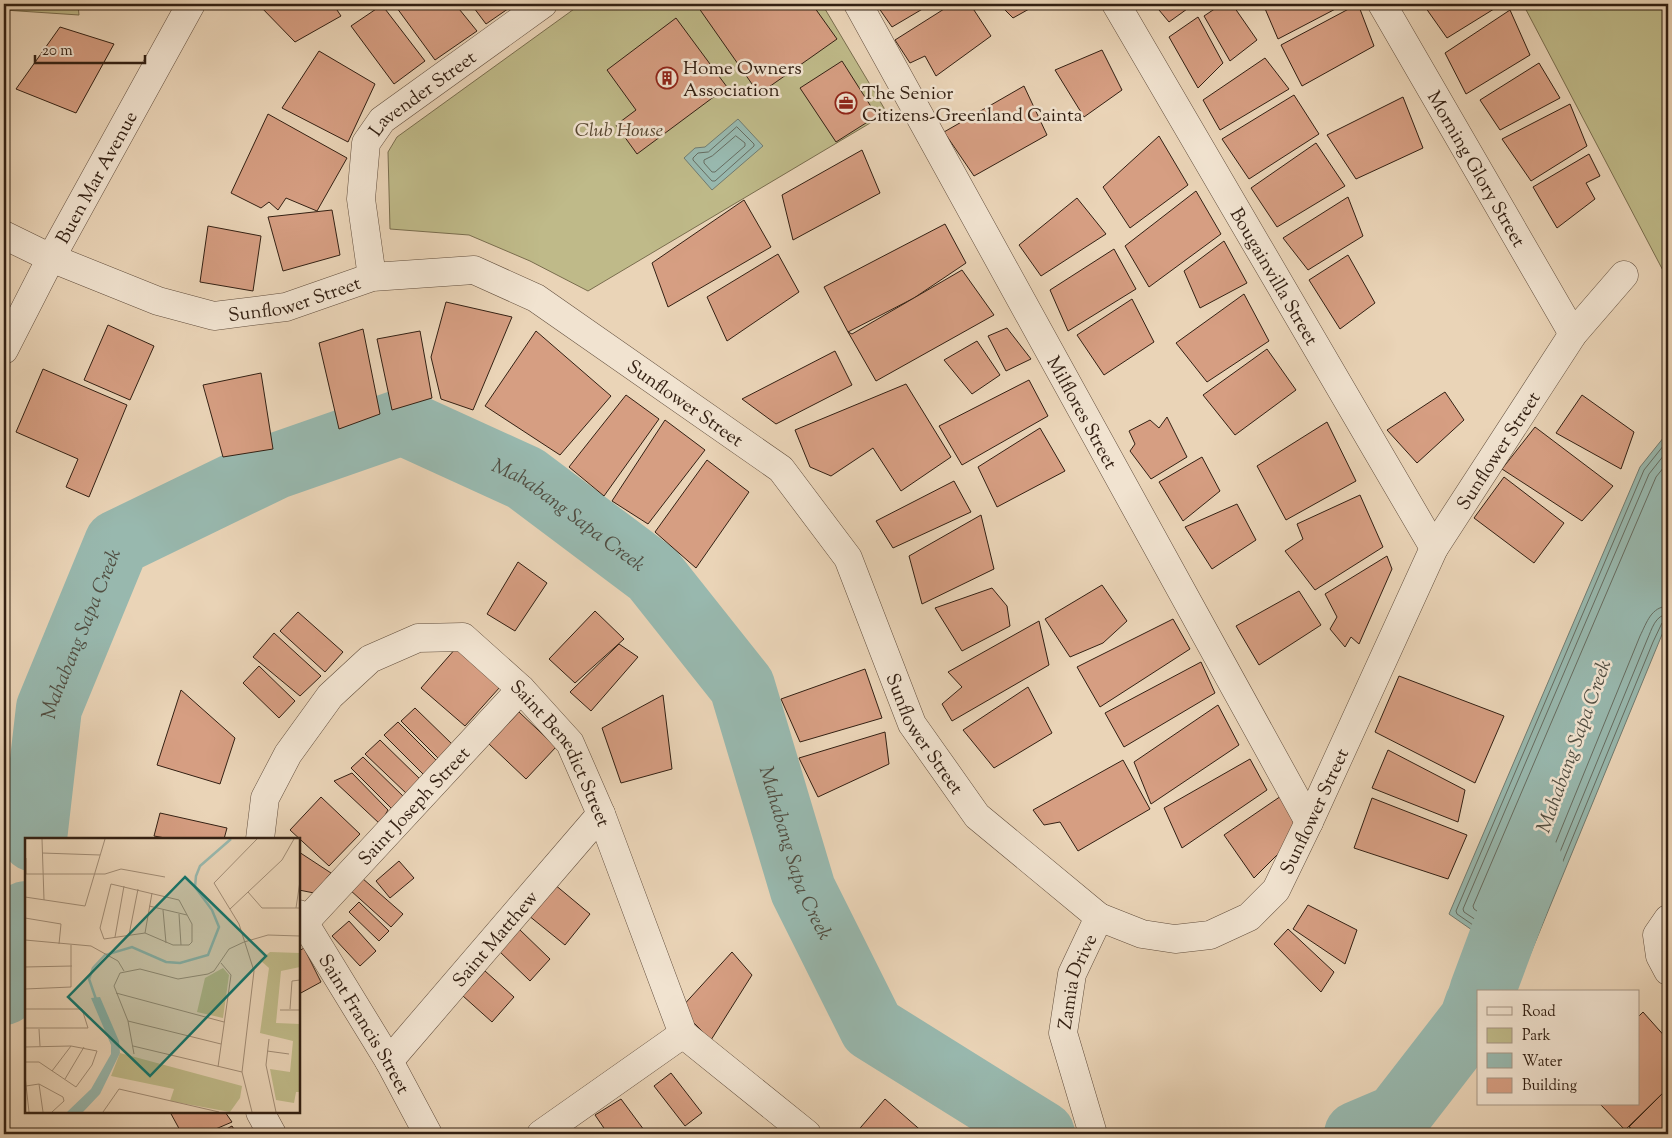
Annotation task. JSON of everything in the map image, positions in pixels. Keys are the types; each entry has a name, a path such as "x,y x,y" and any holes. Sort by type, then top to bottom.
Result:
{"street":[{"name":"Buen Mar Avenue","path":"4,350 51,258 191,4"},
{"name":"Lavender Street","path":"372,277 361,199 366,144 382,120 543,4"},
{"name":"Milflores Street","path":"858,4 1309,822"},
{"name":"Bougainvilla Street","path":"1116,4 1434,548"},
{"name":"Morning Glory Street","path":"1382,4 1573,334"},
{"name":"Sunflower Street","path":"4,235 51,258 158,301 214,316 286,308 372,277 474,270 536,298 781,469 848,558 912,724 977,816 1099,917 1142,934 1175,939 1210,935 1249,918 1276,890 1434,548 1573,334 1624,274"},
{"name":"Saint Benedict Street","path":"260,838 265,798 288,754 330,696 370,659 418,638 463,637 521,689 570,743 602,814 683,1034"},
{"name":"Saint Joseph Street","path":"302,918 521,689"},
{"name":"Saint Matthew","path":"389,1061 602,814"},
{"name":"Zamia Drive","path":"1093,1134 1063,1033 1072,974 1099,917"},
{"name":"Saint Francis Street","path":"302,918 389,1061 428,1134"},
{"path":"1662,927 1660,956 1668,971"},
{"path":"541,1134 683,1034 804,1134"},
{"path":"261,1113 272,1134"}],"green space":[{"path":"4,4 78,4 79,15 4,10"},
{"name":"Club House","path":"581,4 822,4 887,113 588,291 530,261 469,235 390,229 388,152 397,137"},
{"path":"1523,4 1668,4 1668,280"}],"water":[{"path":"738,119 763,146 712,190 684,158 695,148 705,147"},
{"path":"1668,432 1668,620 1525,967 1449,914 1640,467"}],"building":[{"path":"258,4 333,4 341,16 295,42"},
{"path":"394,4 455,4 477,31 435,60"},
{"path":"471,4 515,4 486,24"},
{"path":"696,4 812,4 837,39 759,94"},
{"path":"876,4 931,4 892,27"},
{"path":"952,4 970,4 991,36 936,76 925,56 910,63 895,40"},
{"path":"1008,4 1038,4 1013,18 1003,8"},
{"path":"1154,4 1194,4 1169,22"},
{"path":"1222,4 1232,4 1257,40 1230,61 1204,16"},
{"path":"1263,4 1345,4 1278,39"},
{"path":"1358,4 1374,46 1302,86 1281,45"},
{"path":"1423,4 1502,4 1447,38"},
{"path":"382,5 425,61 394,84 351,26"},
{"path":"1510,10 1530,55 1466,94 1445,53"},
{"path":"1198,17 1223,63 1198,88 1169,37"},
{"name":"Home Owners Association","path":"676,18 727,87 637,154 616,125 636,110 607,70"},
{"path":"60,27 114,44 76,113 16,89"},
{"path":"1102,50 1122,90 1084,117 1055,70"},
{"path":"319,51 375,84 348,142 282,108"},
{"path":"1265,58 1289,89 1220,130 1203,100"},
{"path":"842,61 877,116 836,142 800,88"},
{"path":"1539,63 1560,98 1500,130 1480,100"},
{"path":"1024,86 1047,135 974,176 944,132"},
{"path":"1294,95 1319,134 1249,179 1222,139"},
{"path":"1403,97 1423,148 1356,179 1327,135"},
{"path":"1570,104 1587,146 1531,181 1502,139"},
{"path":"268,114 347,158 317,211 286,198 278,210 269,202 261,208 231,193"},
{"path":"1159,136 1188,185 1130,228 1103,187"},
{"path":"1316,143 1345,186 1277,227 1251,188"},
{"path":"862,150 880,193 793,240 782,195"},
{"path":"1589,154 1600,176 1586,183 1595,199 1557,228 1533,187"},
{"path":"1196,191 1221,234 1149,287 1125,246"},
{"path":"1348,197 1363,236 1308,270 1283,238"},
{"path":"1077,198 1106,234 1041,276 1019,245"},
{"path":"744,200 771,247 668,307 652,263"},
{"path":"332,210 340,255 283,271 268,217"},
{"path":"945,224 966,263 914,298 848,332 824,287"},
{"path":"208,226 261,236 253,291 200,282"},
{"path":"1224,241 1247,283 1200,308 1184,271"},
{"path":"1114,249 1136,289 1068,331 1050,290"},
{"path":"778,254 799,292 727,341 707,297"},
{"path":"1348,255 1375,303 1340,329 1309,280"},
{"path":"962,270 994,315 876,381 848,332 852,334"},
{"path":"1244,294 1269,341 1207,382 1176,343"},
{"path":"1132,299 1154,342 1104,375 1077,335"},
{"path":"446,302 512,317 473,410 441,399 431,357"},
{"path":"108,325 154,346 130,400 84,380"},
{"path":"1007,328 1031,359 1006,371 988,336"},
{"path":"363,329 380,414 339,429 319,343"},
{"path":"420,331 432,398 392,410 377,339"},
{"path":"536,331 611,396 560,455 485,406"},
{"path":"977,341 1000,375 972,394 944,360"},
{"path":"1267,349 1296,390 1235,435 1203,395"},
{"path":"835,351 852,385 776,424 742,399"},
{"path":"43,369 127,405 89,497 66,487 78,459 16,432"},
{"path":"261,373 273,449 223,457 203,385"},
{"path":"1029,380 1048,416 962,465 939,426"},
{"path":"906,384 951,457 901,491 873,448 831,476 810,467 795,430"},
{"path":"1445,392 1464,420 1417,463 1387,430"},
{"path":"626,395 659,419 604,496 569,467"},
{"path":"1582,395 1634,432 1621,469 1556,433"},
{"path":"1167,417 1187,457 1151,479 1130,451 1135,444 1129,431 1150,420 1159,428"},
{"path":"665,420 705,450 648,524 612,501"},
{"path":"1327,422 1356,481 1286,520 1257,466"},
{"path":"1535,427 1613,486 1582,521 1502,469"},
{"path":"1040,428 1065,471 997,507 978,467"},
{"path":"1202,457 1220,491 1183,521 1159,482"},
{"path":"707,460 749,492 696,568 655,532"},
{"path":"1504,477 1564,523 1534,563 1474,518"},
{"path":"954,481 971,512 893,548 876,521"},
{"path":"1360,495 1383,547 1315,590 1285,551 1303,539 1297,524"},
{"path":"1237,504 1256,540 1212,569 1185,527"},
{"path":"981,515 994,569 922,604 909,556"},
{"path":"1387,556 1392,569 1359,644 1351,637 1345,647 1330,629 1337,617 1325,594"},
{"path":"518,562 547,583 515,631 487,614"},
{"path":"1102,585 1127,621 1103,643 1070,657 1045,619"},
{"path":"992,588 1007,606 1010,626 962,651 935,608"},
{"path":"1299,591 1321,625 1259,665 1236,626"},
{"path":"595,611 624,639 575,683 549,659"},
{"path":"298,612 343,652 325,672 280,631"},
{"path":"1173,619 1190,649 1100,707 1077,667"},
{"path":"1039,621 1049,665 952,721 942,704 962,687 948,672"},
{"path":"274,633 321,676 300,696 253,657"},
{"path":"619,644 638,657 591,711 570,692"},
{"path":"456,648 500,687 465,726 421,688"},
{"path":"1201,662 1215,693 1124,747 1105,713"},
{"path":"259,666 295,701 279,718 243,683"},
{"path":"865,669 882,718 800,742 781,699"},
{"path":"1399,676 1504,716 1475,783 1375,732"},
{"path":"1028,687 1052,733 994,768 963,730"},
{"path":"181,690 235,738 220,784 157,765"},
{"path":"663,695 672,769 621,783 602,728"},
{"path":"1218,705 1239,745 1151,804 1134,762"},
{"path":"415,708 453,745 439,759 401,721"},
{"path":"519,712 556,747 526,779 489,744"},
{"path":"398,722 439,763 425,776 384,735"},
{"path":"885,732 889,764 818,797 799,758"},
{"path":"380,740 421,780 407,794 365,754"},
{"path":"1388,750 1465,790 1458,822 1372,788"},
{"path":"363,757 405,798 392,809 351,768"},
{"path":"1250,759 1267,790 1182,848 1164,808"},
{"path":"1123,760 1150,809 1078,851 1060,822 1044,825 1033,810"},
{"path":"352,773 388,810 380,824 334,781"},
{"path":"1284,794 1295,827 1278,854 1254,878 1224,835"},
{"path":"321,797 360,834 329,866 290,830"},
{"path":"1372,798 1467,835 1448,879 1354,848"},
{"path":"160,813 227,828 224,838 165,838 154,836"},
{"path":"300,853 331,873 314,893 300,890"},
{"path":"399,861 414,878 390,898 376,881"},
{"path":"362,878 403,914 391,927 350,890"},
{"path":"548,879 590,914 565,945 523,911"},
{"path":"359,902 389,931 379,941 349,912"},
{"path":"1308,905 1357,930 1345,964 1293,929"},
{"path":"349,921 376,951 360,966 332,936"},
{"path":"519,929 550,959 530,981 498,950"},
{"path":"1288,929 1334,972 1321,992 1274,944"},
{"path":"304,948 321,982 300,993 300,950"},
{"path":"732,952 752,975 711,1040 680,1009"},
{"path":"485,971 514,997 492,1022 463,996"},
{"path":"1643,1012 1668,1040 1668,1088 1625,1130 1602,1106 1640,1106 1640,1015"},
{"path":"671,1073 702,1113 685,1126 654,1086"},
{"path":"1668,1088 1668,1134 1641,1134 1629,1127"},
{"path":"621,1099 647,1134 608,1134 595,1115"},
{"path":"885,1099 925,1134 855,1134"},
{"path":"171,1113 226,1113 232,1122 204,1134 182,1134"},
{"path":"232,1126 237,1134 217,1134"}],"waterway":[{"name":"Mahabang Sapa Creek","path":"34,838 49,708 117,543 276,466 402,422 525,478 653,574 742,686 803,890 872,1028 1042,1134"},
{"name":"Mahabang Sapa Creek","path":"1483,990 1530,863"},
{"name":"Mahabang Sapa Creek","path":"4,992 25,926"},
{"name":"Mahabang Sapa Creek","path":"1357,1134 1397,1117 1472,1020 1477,1006"}],"place":[{"name":"Home Owners Association","path":"667,78"},
{"name":"The Senior Citizens-Greenland Cainta","path":"846,103"}]}
